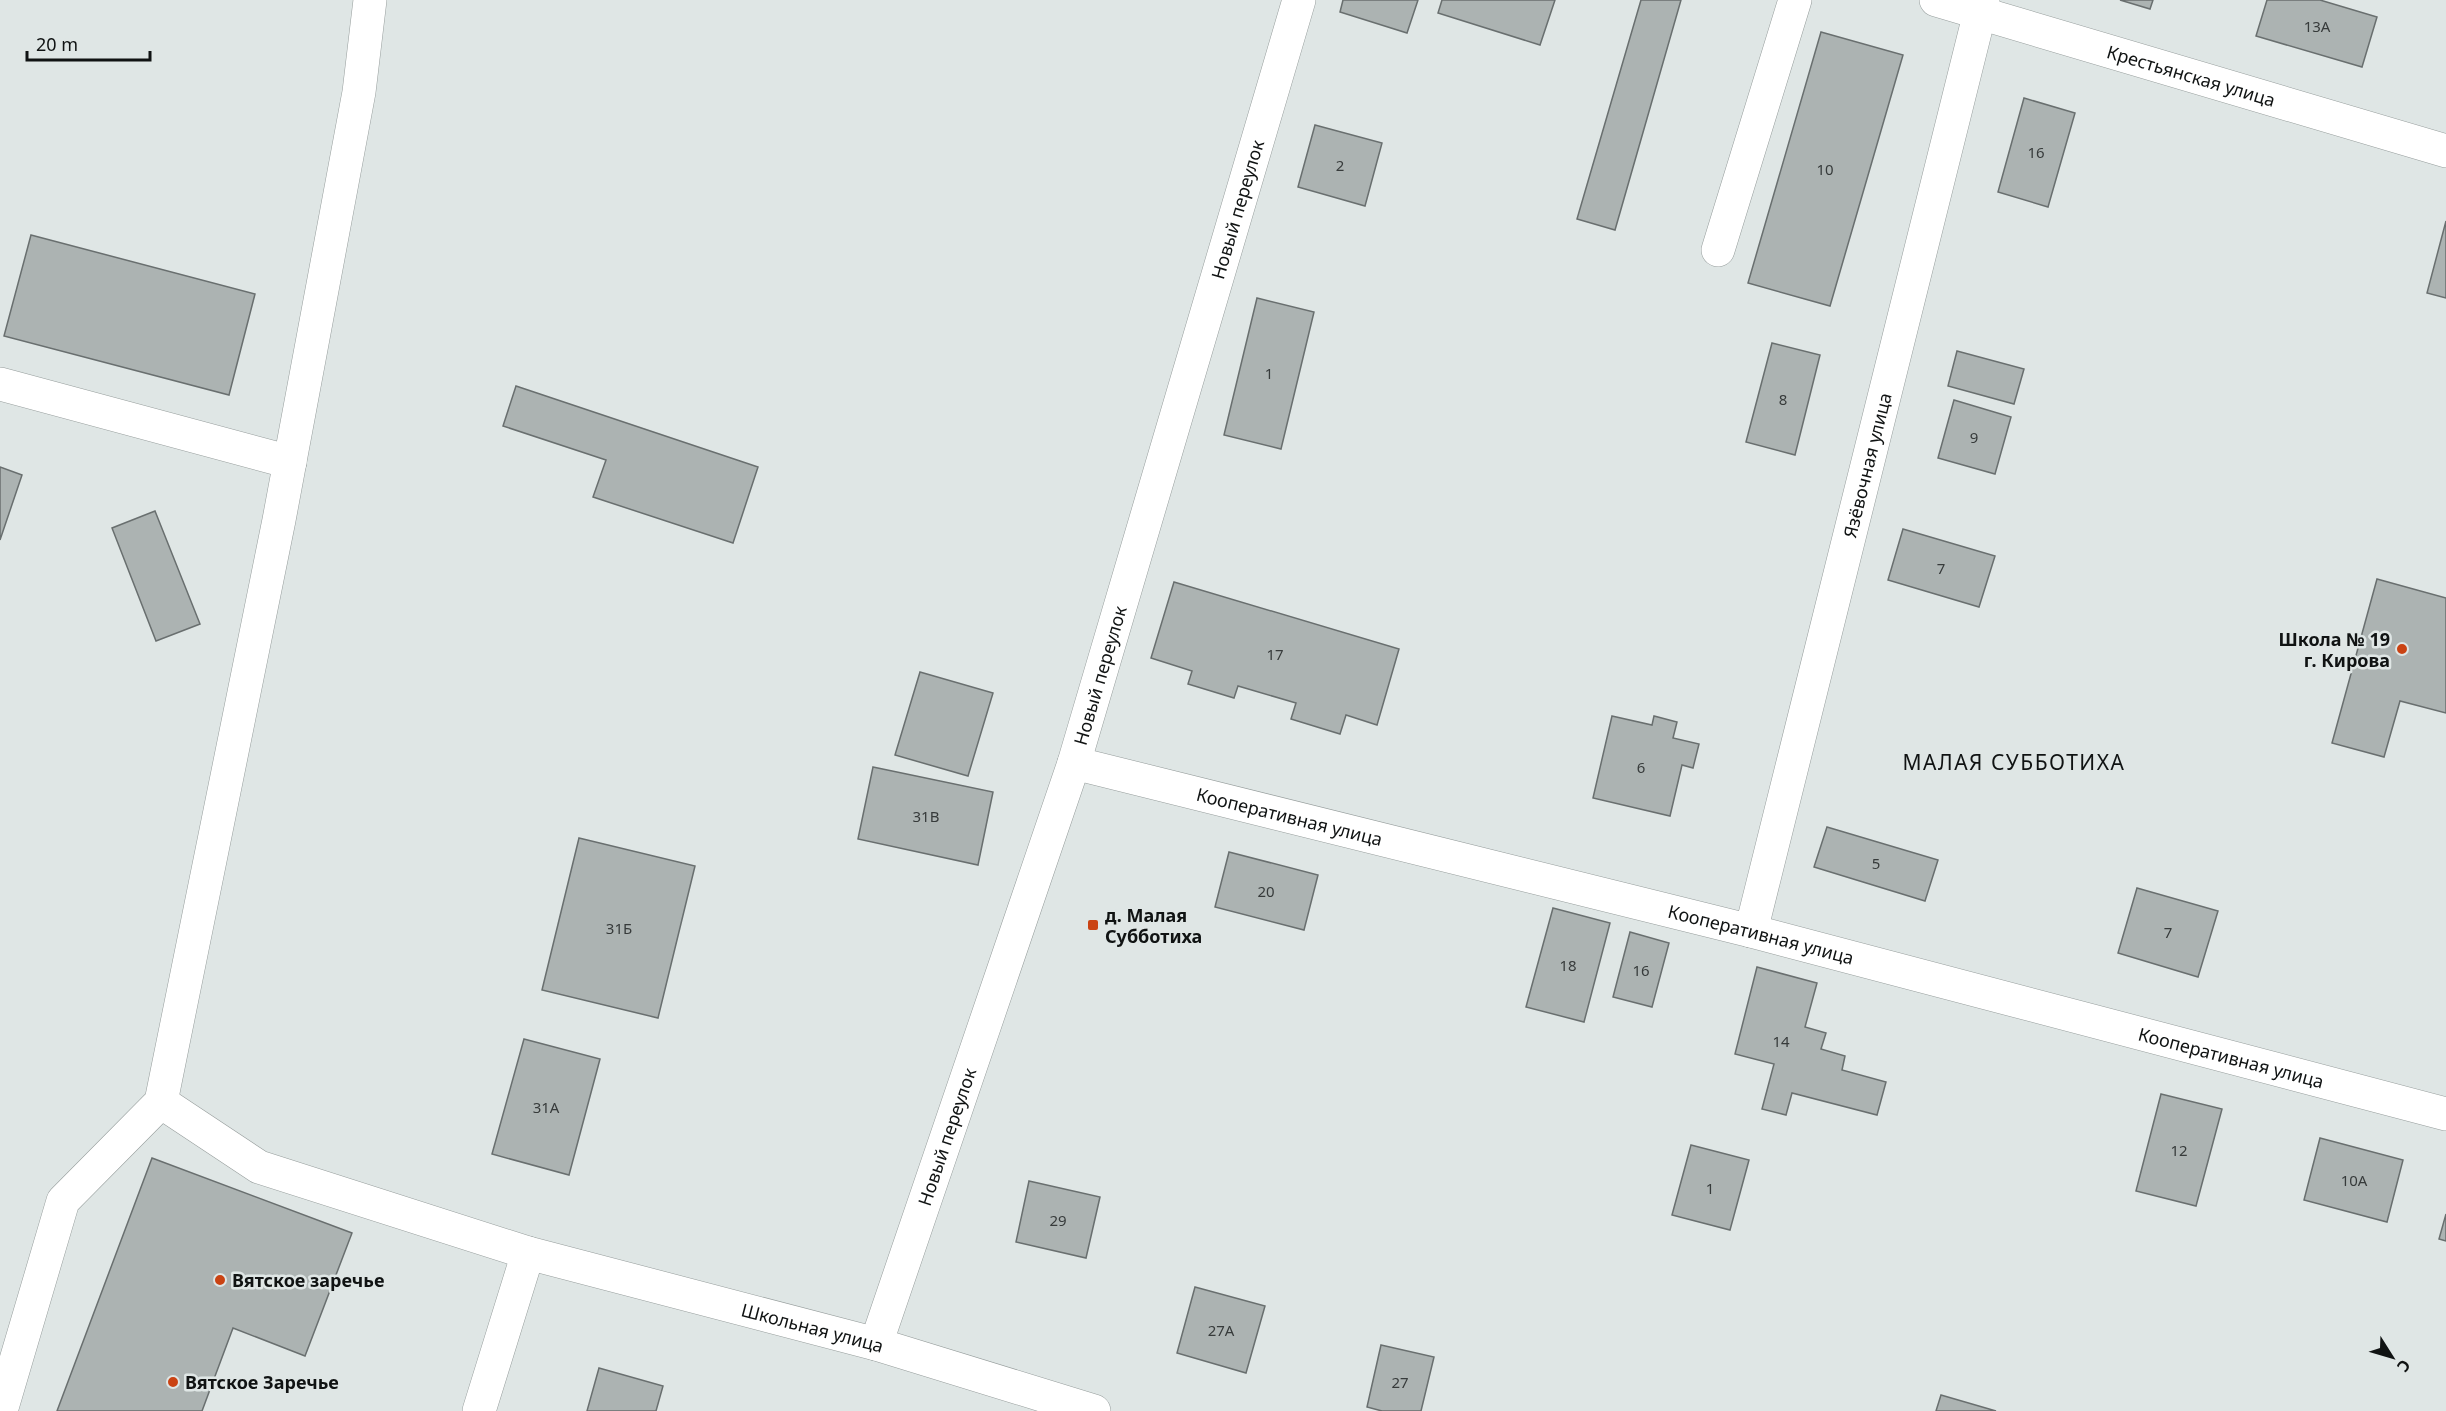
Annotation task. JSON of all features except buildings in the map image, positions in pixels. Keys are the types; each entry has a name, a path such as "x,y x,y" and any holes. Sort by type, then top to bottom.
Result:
{"street":[{"path":"1,1411 63,1201 161,1101 290,462 359,92 370,0"},
{"name":"Новый переулок","path":"876,1344 1074,763 1299,0"},
{"path":"1718,250 1795,0"},
{"name":"Крестьянская улица","path":"1936,0 1981,6 2446,151"},
{"name":"Язёвочная улица","path":"1751,931 1981,6"},
{"path":"0,384 290,462"},
{"name":"Кооперативная улица","path":"1074,763 1751,931 2446,1114"},
{"name":"Школьная улица","path":"161,1101 259,1167 528,1253 876,1344 1094,1411"},
{"path":"479,1411 528,1253"}],"place":[{"name":"Школа № 19 г. Кирова","path":"2402,649"},
{"name":"д. Малая Субботиха","path":"1093,925"},
{"name":"Вятское заречье","path":"220,1280"},
{"name":"Вятское Заречье","path":"173,1382"}],"district":[{"name":"МАЛАЯ СУББОТИХА","path":"2014,762"}]}
